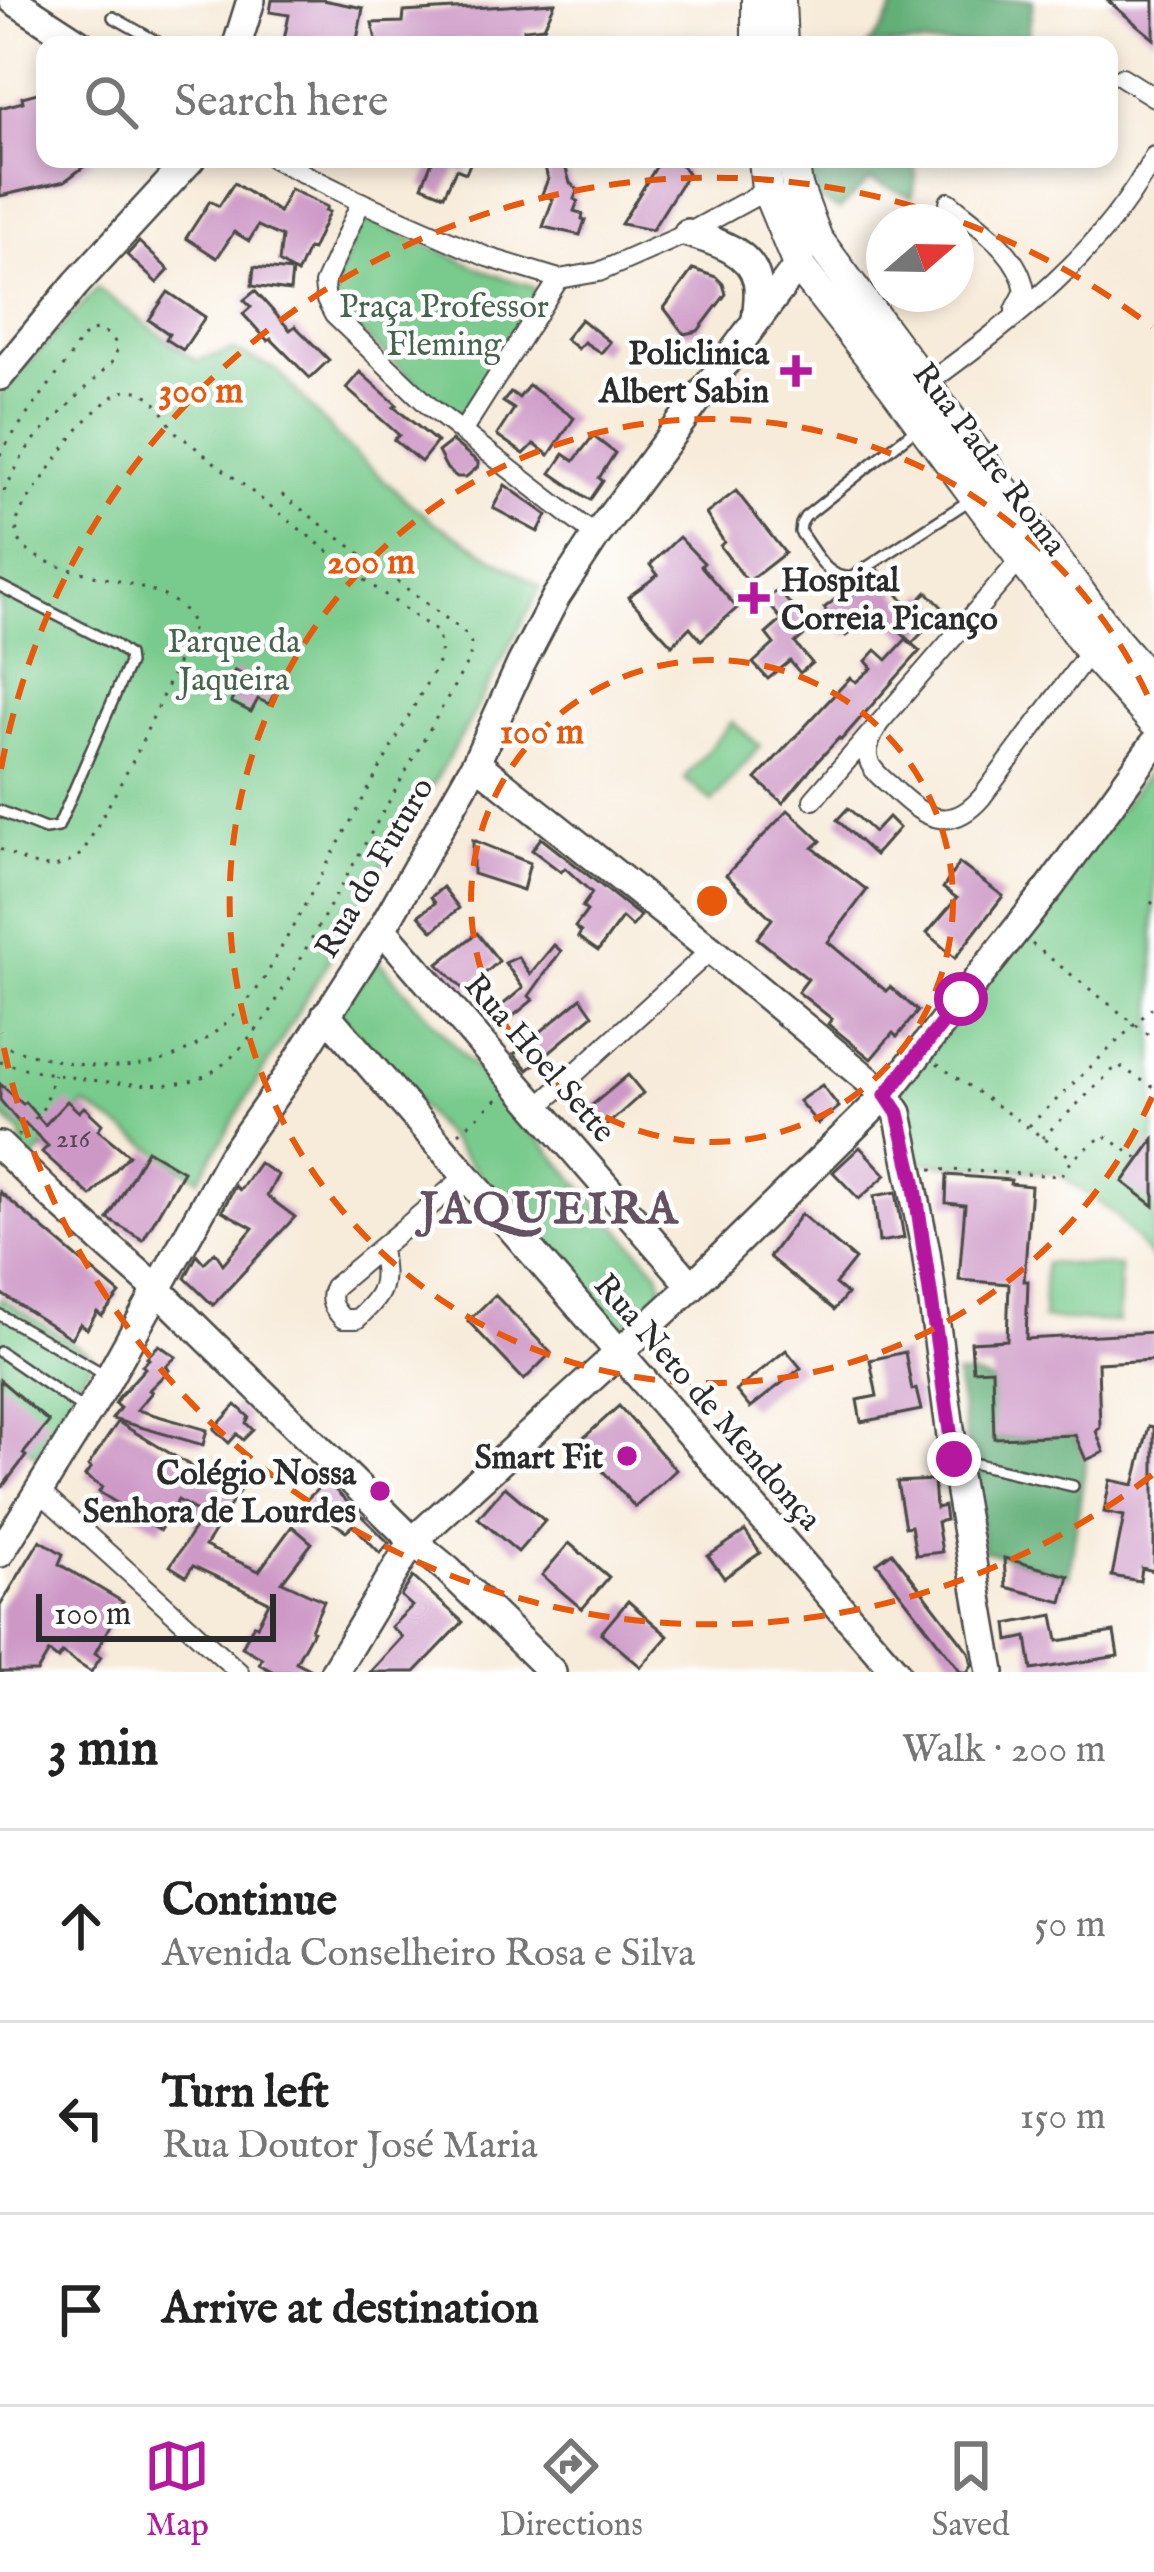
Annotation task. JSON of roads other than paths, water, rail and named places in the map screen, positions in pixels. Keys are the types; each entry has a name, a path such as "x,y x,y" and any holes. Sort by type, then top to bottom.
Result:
{"main road":[{"path":"757,0 757,36"},
{"path":"780,0 782,36"},
{"name":"Rua Padre Roma","path":"794,168 817,239 1115,640 1154,685"},
{"name":"Rua Padre Roma","path":"766,174 798,266 1090,651 1154,722"}],"street":[{"path":"13,0 68,36"},
{"path":"239,36 251,0"},
{"path":"1123,77 1154,98"},
{"path":"927,384 1007,325 1079,257 1128,200 1152,163"},
{"path":"0,376 182,168"},
{"path":"309,168 362,202 487,257 559,279 599,272 688,232 766,174"},
{"path":"362,202 324,284 334,315 399,379 596,536"},
{"path":"949,202 1002,248 1022,274 1024,291 1007,325"},
{"name":"Rua do Futuro","path":"0,1553 109,1377 231,1156 382,929 476,763 556,597 596,536 798,266 809,224"},
{"path":"688,232 741,256 752,267 759,284 755,320"},
{"path":"462,432 559,279"},
{"path":"813,800 1021,559"},
{"path":"878,725 868,745 868,757 878,774 923,813 944,819 965,813 982,797 1090,651"},
{"path":"334,1672 413,1541 692,1286 886,1095 1154,744"},
{"path":"476,763 886,1095 898,1113 926,1252 954,1459 991,1672"},
{"name":"Rua Hoel Sette","path":"382,929 692,1286"},
{"path":"537,1108 711,950"},
{"name":"Rua Neto de Mendonça","path":"326,1014 896,1672"},
{"path":"2,1148 158,1289 553,1672"},
{"path":"381,1248 467,1175"},
{"path":"39,1491 239,1672"}],"lane":[{"path":"113,17 147,36"},
{"path":"922,424 805,517 800,532 832,574 841,579 852,577 975,496"},
{"path":"0,586 115,645 129,663 58,826 45,829 0,811"},
{"path":"0,1315 109,1377"},
{"path":"0,1352 88,1412"},
{"path":"954,1459 1073,1486"}],"place":[{"name":"Policlinica Albert Sabin","path":"796,371"},
{"name":"Hospital Correia Picanço","path":"754,598"},
{"name":"Smart Fit","path":"627,1456"},
{"name":"Colégio Nossa Senhora de Lourdes","path":"380,1491"}],"district":[{"name":"JAQUEIRA","path":"550,1207"}],"park label":[{"name":"Praça Professor Fleming","path":"444,324"},
{"name":"Parque da Jaqueira","path":"234,659"}]}
